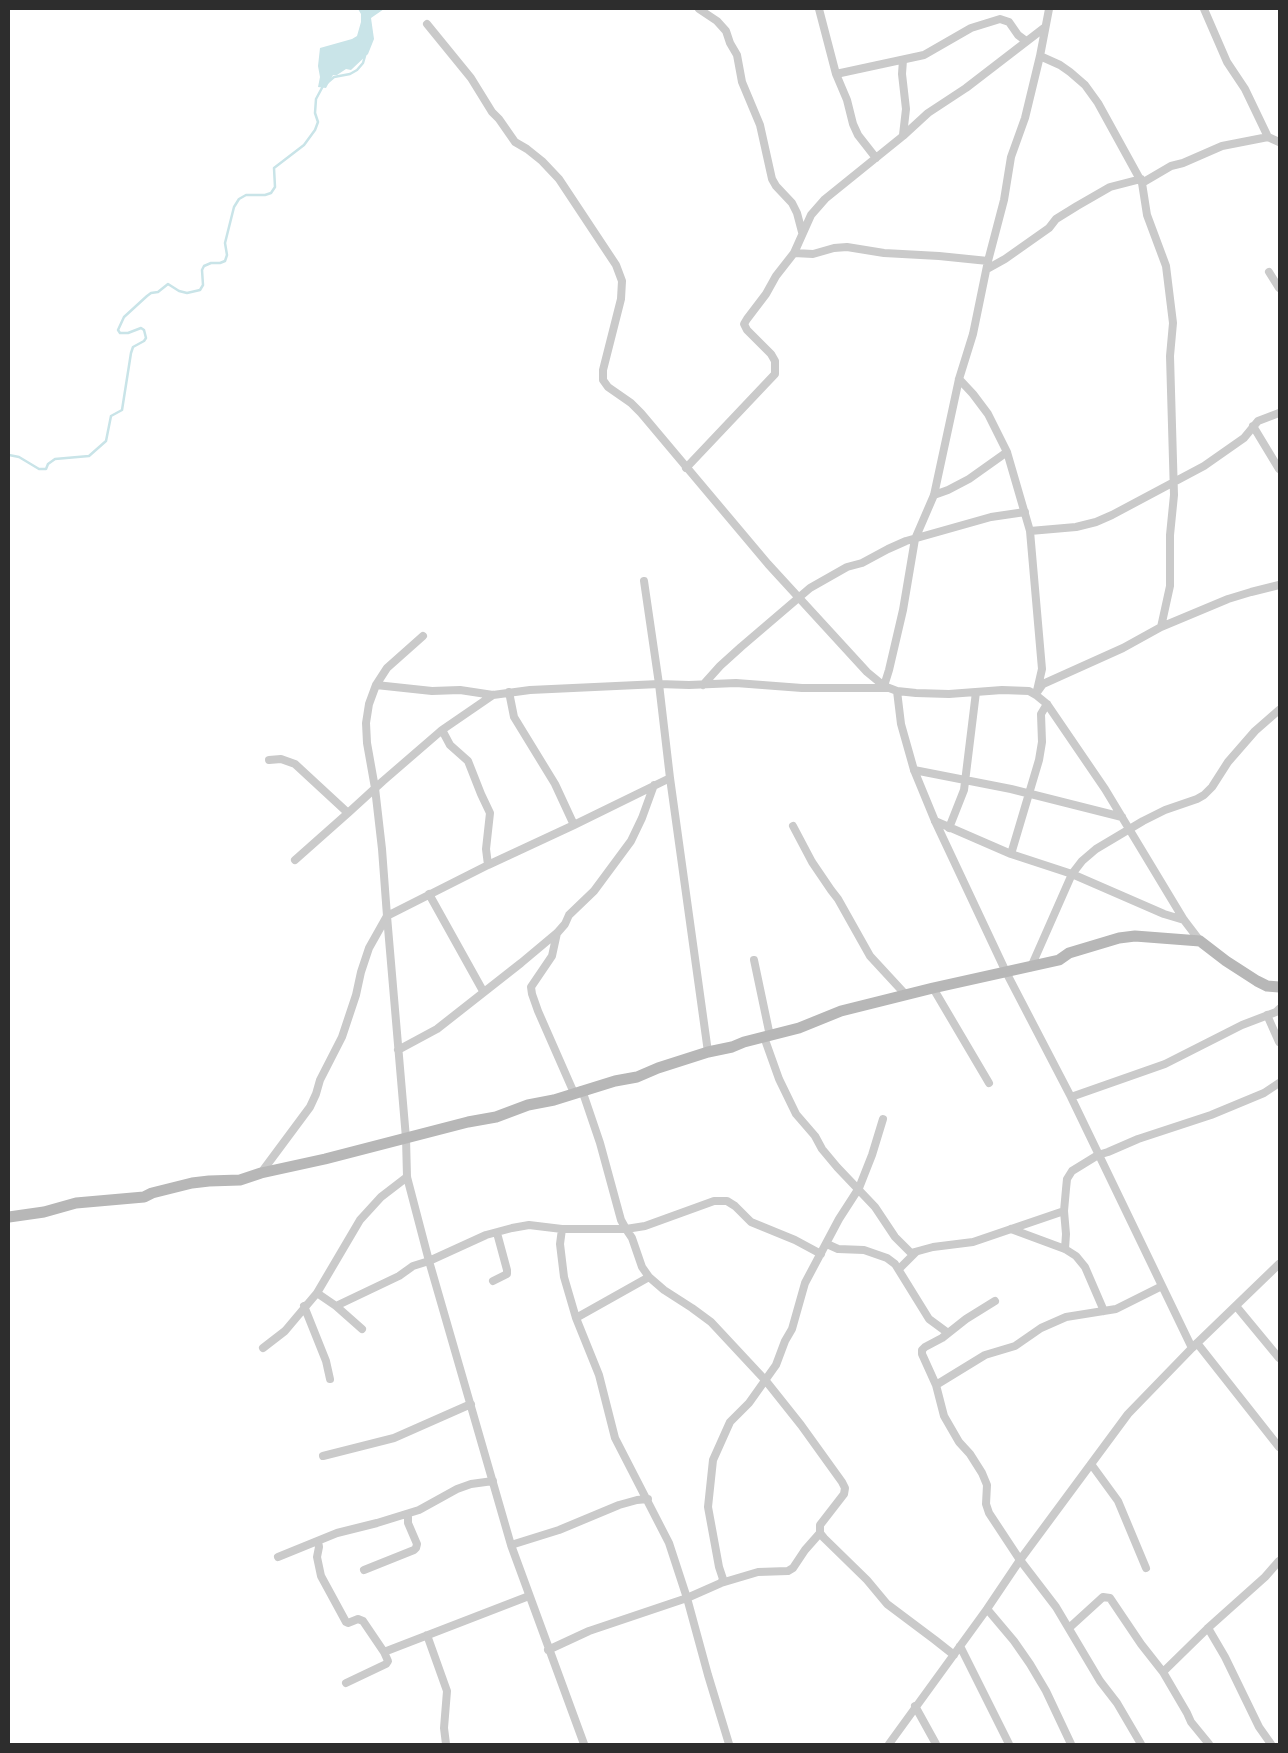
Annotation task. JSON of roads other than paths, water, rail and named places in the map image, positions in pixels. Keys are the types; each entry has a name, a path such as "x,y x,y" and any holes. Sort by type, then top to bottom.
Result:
{"street":[{"path":"699,9 726,31 730,43 738,55 742,82 760,125 772,179 792,203 802,232"},
{"path":"819,9 836,74 847,100 853,124 858,135 876,158"},
{"path":"886,687 903,610 915,539 934,495 959,379 973,334 987,265 1004,200 1011,157 1025,118 1049,9"},
{"path":"1204,9 1227,62 1245,90 1268,137"},
{"path":"836,74 924,54 971,28 1000,19 1008,22 1018,35 1026,41"},
{"path":"427,24 471,78 492,112 515,142 542,161 559,179 616,265 622,281 620,299 603,370 603,380 608,387 642,413 768,564 867,672 886,687 897,691 948,694 1002,690 1028,691 1047,704 1129,829 1184,920 1200,940 1226,961 1257,981 1267,986 1279,987"},
{"path":"686,468 775,374 775,361 747,330 744,324 794,252 811,215 825,199 903,136 928,112 966,88 1044,28"},
{"path":"1040,56 1070,72 1091,92 1141,181 1148,215 1166,266 1173,323 1170,378 1174,481 1170,535 1170,586 1161,627"},
{"path":"903,60 902,74 906,109 903,136"},
{"path":"794,252 813,254 834,248 847,247 884,253 939,256 987,265 1005,259 1048,228 1056,219 1110,187 1141,181 1171,166 1183,163 1222,146 1268,137 1279,142"},
{"path":"1269,272 1279,288"},
{"path":"959,379 988,414 1007,452 1030,531 1042,669 1036,695"},
{"path":"1030,531 1076,527 1096,522 1204,466 1244,438 1258,421 1279,412"},
{"path":"1253,426 1279,469"},
{"path":"934,495 969,479 1007,452"},
{"path":"702,685 734,653 810,588 847,567 862,563 888,549 915,539 991,517 1025,512"},
{"path":"644,582 708,1052"},
{"path":"1036,695 1043,684 1123,648 1161,627 1228,599 1279,585"},
{"path":"423,636 387,668 376,685 369,704 366,723 367,743 375,788 387,916 406,1138 407,1177 429,1261 511,1545 584,1744"},
{"path":"376,685 432,691 460,690 493,695 509,692 659,684 702,685 736,683 802,688 886,687"},
{"path":"897,691 901,724 914,770 935,821 1006,972 1071,1097 1162,1286 1194,1345 1279,1447"},
{"path":"509,692 514,717 556,784 574,826"},
{"path":"949,828 964,790 976,692"},
{"path":"294,860 442,730 493,695"},
{"path":"1011,854 1040,751 1041,714 1047,704"},
{"path":"1031,967 1072,874 1082,861 1096,849 1129,829 1165,810 1204,795 1212,788 1228,762 1255,731 1279,710"},
{"path":"442,730 450,745 468,761 480,794 490,813 486,849 488,865"},
{"path":"268,760 281,759 295,764 348,813"},
{"path":"914,770 966,779 1122,818"},
{"path":"260,1173 300,1122 316,1094 320,1080 342,1037 370,948 387,916 488,865 574,826 670,778"},
{"path":"398,1050 437,1029 558,932 565,924 569,915 594,891 631,841 654,785"},
{"path":"935,821 1011,854 1072,874 1164,914 1184,920"},
{"path":"793,826 812,862 838,899 870,956 906,995"},
{"path":"429,894 483,991"},
{"path":"548,1650 589,1631 687,1598 722,1583 758,1572 788,1571 793,1568 820,1533 820,1525 841,1499 845,1488 801,1425 766,1381 710,1322 649,1278 642,1267 632,1238 621,1220 600,1143 532,994 531,987 552,956 558,932"},
{"path":"9,1217 44,1212 76,1203 144,1197 152,1193 192,1183 240,1180 260,1173 325,1159 468,1122 496,1117 528,1105 554,1100 637,1077 658,1068 708,1052 815,1022 841,1011 1059,960 1070,953 1119,938 1135,936 1200,940"},
{"path":"754,960 767,1037 778,1079 796,1114 815,1136 822,1149 837,1167 859,1188 875,1207 895,1237 911,1253 926,1248 973,1242 1064,1211"},
{"path":"933,988 989,1083"},
{"path":"1071,1097 1165,1064 1242,1025 1276,1012 1279,1009"},
{"path":"1268,1015 1279,1042"},
{"path":"1066,1249 1064,1211 1067,1179 1072,1171 1098,1155 1138,1139 1211,1116 1264,1092 1279,1082"},
{"path":"722,1583 723,1579 708,1507 713,1460 730,1422 749,1403 776,1365 785,1341 792,1329 805,1283 839,1219 859,1188 883,1119"},
{"path":"263,1348 284,1331 317,1293 360,1220 381,1197 407,1177"},
{"path":"336,1306 399,1276 413,1266 429,1261 478,1238 512,1228 529,1225 562,1229 626,1229 645,1226 714,1201 726,1201 736,1206 758,1226 795,1240 822,1254"},
{"path":"1010,1228 1066,1249 1081,1260 1104,1311"},
{"path":"562,1229 560,1244 564,1277 576,1318 599,1375 615,1438 669,1543 687,1598 729,1744"},
{"path":"493,1281 507,1274 497,1233"},
{"path":"826,1244 838,1249 864,1250 887,1258 899,1269 929,1319 948,1333"},
{"path":"899,1269 916,1252"},
{"path":"889,1744 987,1609 1020,1560 1128,1414 1194,1345 1279,1264"},
{"path":"576,1318 649,1278"},
{"path":"936,1385 985,1355 1015,1346 1041,1328 1066,1317 1116,1309 1162,1286"},
{"path":"317,1293 336,1306 362,1330"},
{"path":"995,1301 925,1347 922,1350 922,1354 936,1385 944,1416 959,1442 970,1454 987,1485 986,1504 988,1513 1020,1560 1056,1607 1100,1681 1117,1703 1141,1744"},
{"path":"304,1306 326,1361 330,1379"},
{"path":"1236,1306 1279,1358"},
{"path":"323,1456 394,1438 471,1404"},
{"path":"1091,1464 1120,1505 1146,1568"},
{"path":"278,1557 337,1533 420,1510 457,1488 493,1481"},
{"path":"511,1545 559,1530 620,1505 648,1499"},
{"path":"364,1570 416,1548 417,1544 408,1523 408,1514"},
{"path":"820,1533 867,1580 887,1604 954,1655"},
{"path":"318,1541 317,1557 321,1576 346,1622 363,1621 388,1660 386,1664 346,1683"},
{"path":"1163,1672 1279,1561"},
{"path":"384,1652 529,1596"},
{"path":"1069,1628 1103,1597 1110,1598 1141,1644 1163,1672 1191,1722 1209,1744"},
{"path":"987,1609 1014,1641 1030,1664 1046,1691 1071,1744"},
{"path":"1208,1628 1225,1657 1258,1727 1271,1744"},
{"path":"427,1635 447,1690 444,1728 446,1744"},
{"path":"960,1646 1009,1744"},
{"path":"915,1706 936,1744"}],"water":[{"path":"358,9 384,9 371,18 374,39 368,54 351,70 346,69 337,75 333,75 326,88 318,87 320,48 357,36 361,22 361,14"}],"waterway":[{"path":"327,83 334,77 350,74 357,70 363,63 365,56"},
{"path":"9,455 19,457 39,469 46,469 48,464 55,459 89,456 106,441 111,416 122,410 133,347 146,338 144,330 141,328 128,333 120,333 118,330 124,317 147,296 158,292 168,284 179,291 187,293 200,290 203,285 202,270 204,266 225,261 227,255 225,243 234,207 239,199 246,195 265,195 271,193 275,187 274,168 304,145 315,130 318,122 315,113 316,99 323,86"}]}
